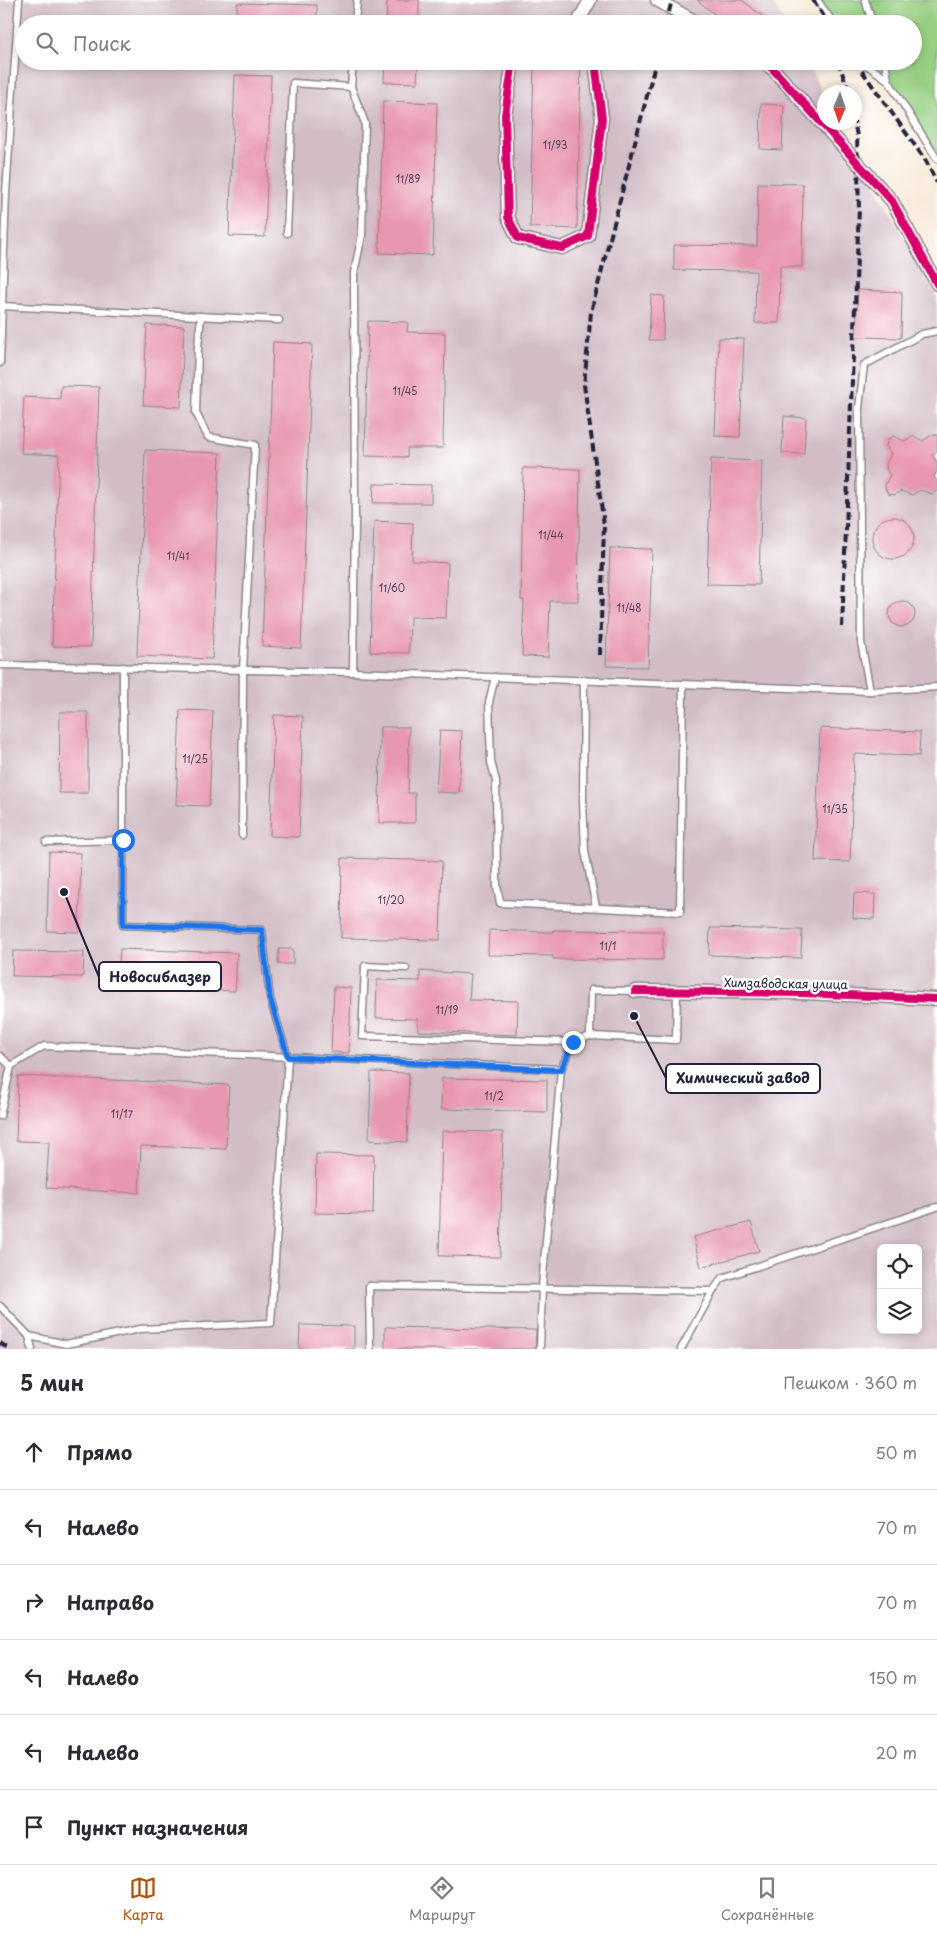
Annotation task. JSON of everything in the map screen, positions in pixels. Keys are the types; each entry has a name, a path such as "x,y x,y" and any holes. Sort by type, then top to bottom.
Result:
{"street":[{"path":"582,15 590,0"},
{"path":"657,0 683,15"},
{"path":"512,70 505,115 508,217 518,238 562,248 588,236 602,119 596,70"},
{"path":"774,70 892,201 937,284"},
{"name":"Химзаводская улица","path":"636,991 803,993 937,999"}],"lane":[{"path":"19,15 20,0"},
{"path":"356,15 357,0"},
{"path":"817,0 828,15"},
{"path":"865,0 870,15"},
{"path":"0,363 3,194 15,57"},
{"path":"352,70 351,87 365,123 362,234 354,273 355,519 353,672"},
{"path":"874,70 888,80"},
{"path":"886,70 888,80 937,159"},
{"path":"287,233 293,84 351,87"},
{"path":"1,306 279,320"},
{"path":"201,316 196,414 208,437 255,445 243,670 242,835"},
{"path":"870,691 861,642 859,408 864,365 922,334 937,331"},
{"path":"0,665 353,672 870,691 937,687"},
{"path":"29,1336 66,1344 140,1329 271,1323 288,1057 270,999 262,930 123,925 123,667"},
{"path":"495,677 490,702 491,762 496,781 497,886 500,903 680,912 683,684"},
{"path":"584,680 583,800 585,851 596,908"},
{"path":"46,842 123,840"},
{"path":"406,968 365,966 362,1036 573,1042 590,1036 676,1040 678,992"},
{"path":"590,1036 591,990 636,991"},
{"path":"540,1349 542,1287 561,1070 573,1042"},
{"path":"0,1116 11,1066 44,1046 561,1070"},
{"path":"0,1056 11,1066"},
{"path":"682,1349 722,1278 937,1207"},
{"path":"370,1349 369,1286 542,1287 713,1291"},
{"path":"0,1306 29,1336 32,1349"}],"shaded area":[{"path":"0,0 772,0 780,15 15,15 15,70 811,70 819,85 817,85 817,130 844,130 937,297 937,896 934,1119 937,1125 937,1349 0,1349"}],"green space":[{"path":"819,0 937,0 937,153 888,77 879,70 922,70 922,15 830,15"}],"building":[{"path":"387,0 419,0 419,15 386,15"},
{"path":"697,0 742,0 761,15 716,15"},
{"path":"237,3 317,5 317,15 237,15"},
{"path":"385,70 418,70 417,83 384,82"},
{"path":"534,70 581,70 577,229 530,227"},
{"path":"235,75 271,76 265,237 229,236"},
{"path":"383,101 437,103 433,255 379,253"},
{"path":"761,104 784,105 782,150 760,149"},
{"path":"758,183 803,184 802,267 780,266 779,323 755,323 756,271 674,270 674,245 757,246"},
{"path":"858,290 902,292 901,338 856,337"},
{"path":"651,295 664,296 663,340 649,340"},
{"path":"368,321 408,322 407,332 445,333 443,448 407,448 407,457 365,456"},
{"path":"147,325 184,326 181,407 143,405"},
{"path":"719,338 744,339 740,437 715,436"},
{"path":"273,342 312,344 301,648 262,646"},
{"path":"61,386 99,387 91,647 52,646 59,455 21,453 24,397 60,399"},
{"path":"784,416 806,418 804,454 782,453"},
{"path":"937,435 937,451 932,455 937,462 937,471 934,477 937,481 937,491 932,494 920,490 912,495 901,491 894,495 888,494 885,485 890,475 886,464 891,454 886,446 888,439 894,436 904,441 913,436 923,441 930,436"},
{"path":"145,450 220,453 212,659 137,656"},
{"path":"711,459 762,461 759,585 707,584"},
{"path":"523,468 580,469 578,601 550,601 548,657 522,656 524,600 521,600"},
{"path":"374,484 431,485 431,503 373,503"},
{"path":"889,517 897,517 908,523 914,538 908,553 897,559 889,559 878,553 872,542 872,534 878,523"},
{"path":"374,521 413,523 412,561 448,563 446,618 410,617 409,653 370,652"},
{"path":"610,548 652,549 648,667 606,666"},
{"path":"902,601 911,605 915,614 911,623 902,627 893,623 889,614 893,605"},
{"path":"180,710 213,711 209,806 176,805"},
{"path":"60,712 88,712 88,793 59,793"},
{"path":"274,715 303,716 299,837 270,836"},
{"path":"380,727 409,727 408,793 415,793 415,823 379,823"},
{"path":"820,728 920,732 919,756 854,754 850,862 815,861"},
{"path":"440,730 462,731 459,793 436,792"},
{"path":"49,852 81,853 79,932 47,931"},
{"path":"342,858 442,861 440,940 341,938"},
{"path":"854,893 875,894 874,919 853,918"},
{"path":"710,928 802,930 801,958 709,955"},
{"path":"489,930 553,932 553,930 663,931 663,960 553,959 553,956 488,955"},
{"path":"120,949 237,953 235,991 118,987"},
{"path":"279,949 293,949 293,964 278,964"},
{"path":"13,951 84,952 83,977 12,976"},
{"path":"420,971 471,974 469,1000 518,1001 517,1035 418,1031 418,1019 376,1018 377,980 420,981"},
{"path":"334,987 351,988 349,1053 331,1052"},
{"path":"371,1072 409,1073 407,1142 369,1140"},
{"path":"18,1076 229,1085 226,1149 141,1146 139,1193 46,1188 49,1142 16,1141"},
{"path":"442,1078 547,1080 547,1112 441,1109"},
{"path":"442,1131 503,1132 500,1257 439,1256"},
{"path":"316,1154 374,1155 373,1214 315,1213"},
{"path":"751,1222 759,1251 701,1267 693,1237"},
{"path":"300,1325 354,1326 354,1349 299,1349"},
{"path":"385,1327 536,1330 535,1349 385,1349"}],"railway":[{"path":"668,15 672,0"},
{"path":"813,0 823,15"},
{"path":"600,655 604,525 584,385 591,312 654,70"},
{"path":"841,70 847,85"},
{"path":"861,70 926,161 937,183"},
{"path":"842,627 859,208 856,130"},
{"path":"0,1343 9,1349"}],"cycle path":[{"path":"512,70 505,115 508,217 518,238 562,248 588,236 602,119 596,70"},
{"path":"774,70 892,201 937,284"},
{"path":"635,991 803,993 937,999"}],"place":[{"name":"Новосиблазер","path":"64,892"},
{"name":"Химический завод","path":"634,1016"}],"route":[{"path":"123,840 123,925 262,930 270,999 288,1057 561,1070 573,1042"}]}
